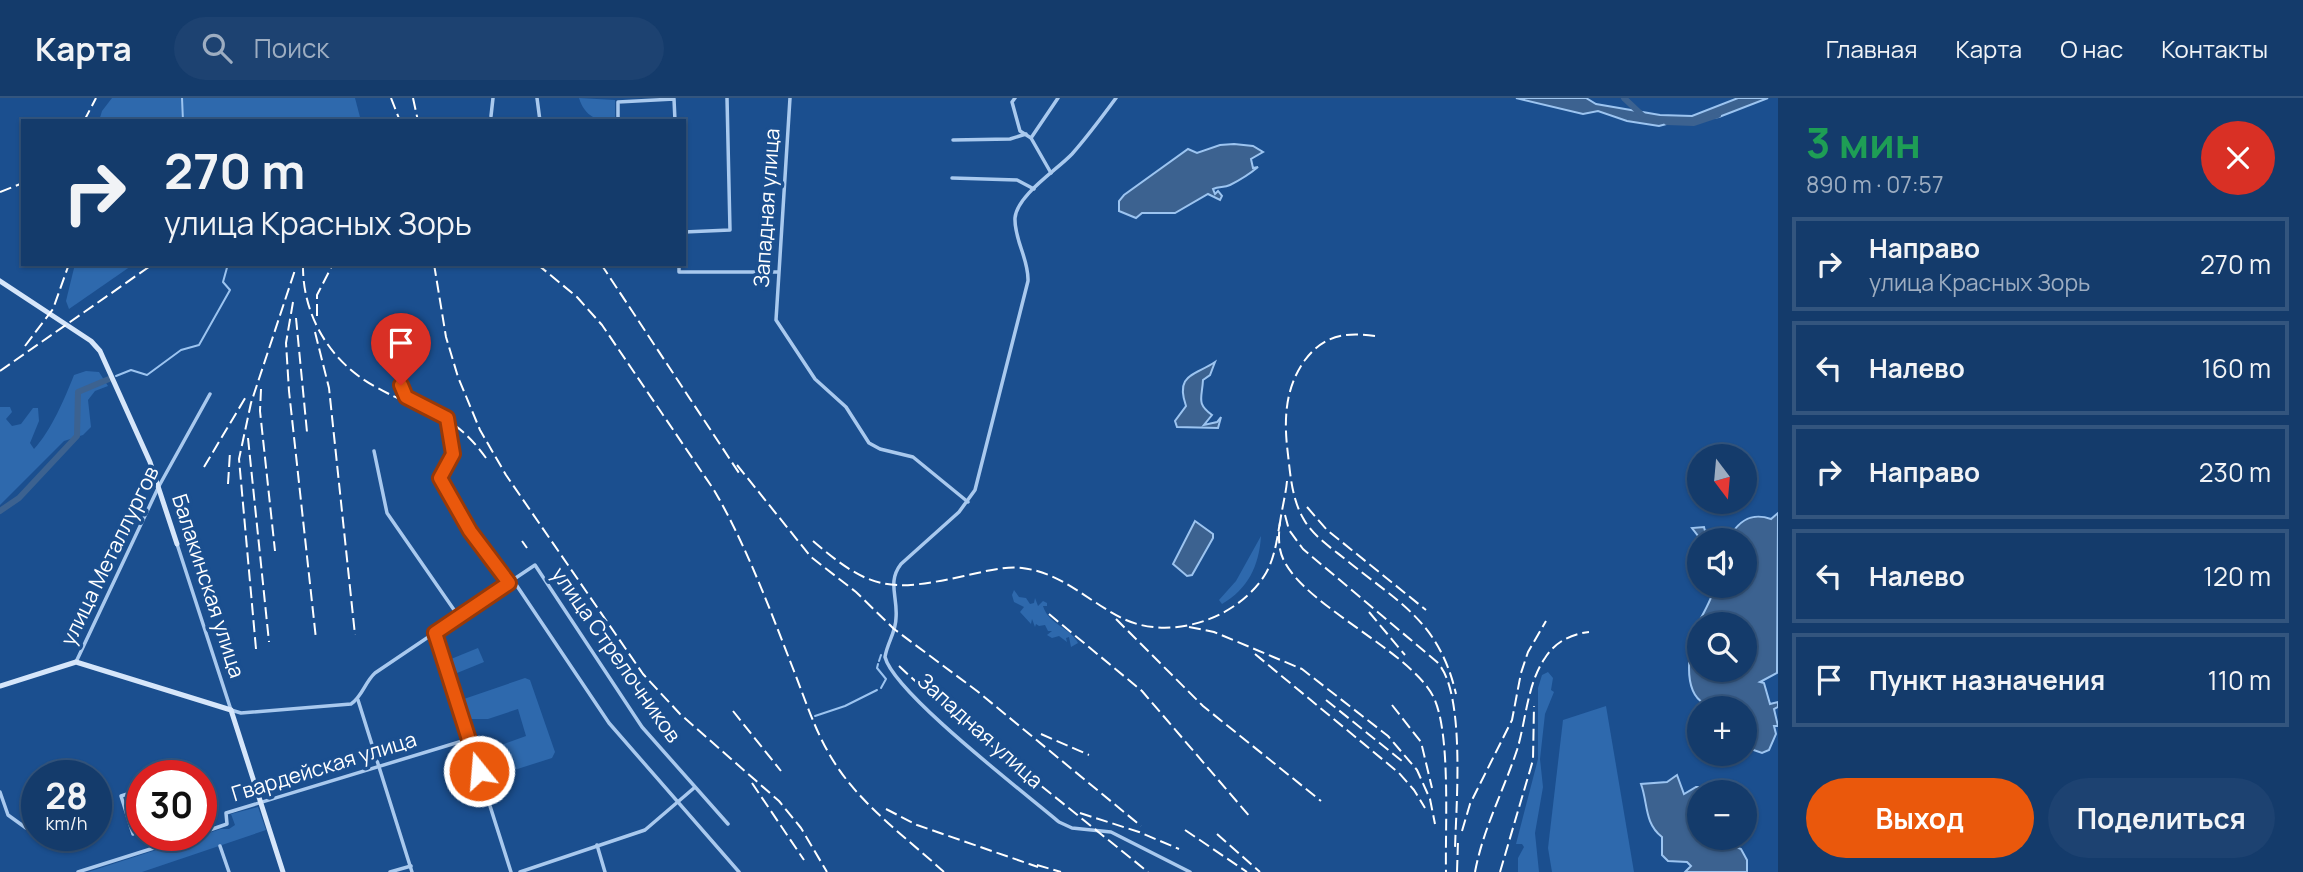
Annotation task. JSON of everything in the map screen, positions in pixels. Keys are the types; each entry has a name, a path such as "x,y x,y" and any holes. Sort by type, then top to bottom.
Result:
{"main road":[{"name":"Балакинская улица","path":"0,281 91,341 100,351 159,486 177,544"},
{"name":"улица Металлургов","path":"0,686 76,662"},
{"path":"76,662 232,710"},
{"name":"Балакинская улица","path":"232,710 283,872"}],"street":[{"path":"491,116 493,98"},
{"path":"537,98 540,119"},
{"path":"686,232 730,229 727,98"},
{"name":"Западная улица","path":"790,98 776,320 815,379 846,407 871,446 913,457 968,502"},
{"path":"1031,138 1058,98"},
{"name":"Западная улица","path":"1116,98 1073,152 1018,207 1015,219 1027,265 1026,291 975,490 968,502 901,564 895,573 893,586 896,620 885,657 889,667 929,712 1059,822 1072,828 1106,831 1190,872"},
{"path":"618,119 618,102 674,99 675,119"},
{"path":"1013,100 1020,131 1031,138 1051,173"},
{"path":"953,139 1010,139 1026,134"},
{"path":"952,178 1017,180 1034,189"},
{"path":"679,266 679,272 778,272"},
{"path":"400,383 406,397 446,416 448,420 453,454 440,478 470,531 511,581 603,714 739,872"},
{"name":"улица Металлургов","path":"76,662 159,486 210,394"},
{"path":"374,451 387,513 459,617"},
{"name":"Балакинская улица","path":"177,544 232,710"},
{"name":"улица Стрелочников","path":"511,581 535,565 642,727 728,824"},
{"path":"412,872 358,700 364,684 375,673 511,581"},
{"path":"435,633 511,872"},
{"path":"232,710 241,713 346,705 358,700"},
{"name":"Гвардейская улица","path":"217,827 229,821 226,813 469,739"},
{"path":"520,872 649,828 694,788"},
{"path":"0,792 8,815 21,824"},
{"path":"126,794 121,796 126,812"},
{"path":"597,845 605,872"},
{"path":"220,846 229,872"},
{"path":"78,872 143,851"},
{"path":"390,872 411,866"}],"shaded area":[{"path":"112,98 355,98 360,119 100,119"},
{"path":"579,98 615,100 615,119 593,117"},
{"path":"1516,98 1586,98 1596,104 1660,115 1692,116 1738,98 1768,98 1719,117 1659,126 1627,121 1598,111 1583,114"},
{"path":"1220,145 1253,146 1263,152 1251,159 1253,168 1258,167 1230,185 1213,189 1215,194 1218,191 1222,196 1220,200 1208,194 1175,213 1142,213 1136,218 1119,211 1119,201 1124,195 1188,149 1197,153"},
{"path":"75,266 131,266 69,309 66,301"},
{"path":"1215,362 1210,375 1203,380 1201,400 1212,415 1204,425 1217,422 1221,417 1218,428 1177,427 1175,421 1186,406 1183,395 1185,382"},
{"path":"86,371 99,372 108,386 95,391 88,400 91,427 83,435 64,441 0,505 0,407 10,407 12,412 6,419 12,426 21,424 33,408 38,408 39,421 30,443 34,449 52,424 74,375"},
{"path":"1778,513 1777,673 1760,682 1764,683 1770,704 1778,702 1778,707 1774,709 1778,726 1774,726 1776,734 1769,750 1762,753 1757,751 1757,696 1696,696 1690,682 1757,682 1757,612 1704,612 1711,598 1757,598 1757,528 1736,528 1749,518 1771,519"},
{"path":"1195,521 1213,534 1213,538 1192,575 1187,576 1173,564"},
{"path":"1261,536 1258,557 1250,576 1239,591 1222,604 1219,600 1236,581"},
{"path":"1014,590 1030,604 1034,603 1035,598 1038,606 1043,601 1047,603 1047,606 1043,606 1050,618 1078,643 1071,647 1069,637 1066,638 1067,642 1059,636 1052,638 1047,635 1052,631 1048,631 1045,625 1036,624 1035,627 1032,619 1031,624 1020,612 1024,607 1014,602"},
{"path":"478,648 484,662 457,673 451,659"},
{"path":"1548,672 1553,678 1551,690 1554,692 1545,714 1540,759 1543,787 1535,833 1539,872 1518,872 1518,858 1524,847 1522,844 1516,844 1538,759 1538,688 1542,675"},
{"path":"525,678 530,680 555,752 552,758 486,779 481,760 485,751 526,736 518,709 488,719 468,719 461,700"},
{"path":"1606,706 1634,872 1552,872 1548,848 1563,720"},
{"path":"1677,775 1684,794 1687,792 1687,850 1742,850 1747,860 1747,872 1685,872 1691,866 1687,862 1668,861 1662,855 1662,837 1649,819 1641,784 1667,782"},
{"path":"258,807 266,830 217,847 217,830 229,829 235,825 231,814"},
{"path":"153,851 204,851 142,872 88,872"}],"waterway":[{"path":"182,98 183,119"},
{"path":"1624,98 1643,116"},
{"path":"1667,122 1694,123 1718,115"},
{"path":"116,376 131,370 147,375 181,350 199,345 230,290 223,282 227,266"},
{"path":"0,511 19,498 77,436 78,392 109,379"},
{"path":"879,661 881,655"},
{"path":"878,664 877,668 886,679 881,688"},
{"path":"815,716 845,706 877,690"}],"railway":[{"path":"85,119 96,98"},
{"path":"391,98 399,119"},
{"path":"413,98 418,119"},
{"path":"0,192 21,184"},
{"path":"25,346 53,309 68,266"},
{"path":"0,371 150,266"},
{"path":"256,649 239,459 251,403 296,266"},
{"path":"303,266 304,283 314,319 322,336 345,365 376,387 448,421 473,442 486,458"},
{"path":"317,316 317,295 332,266"},
{"path":"434,266 446,337 458,377 480,430 506,475 643,674 680,714 779,801 801,828 827,872"},
{"path":"539,266 577,297 602,325 714,490 747,554 812,718 838,768 874,810 944,872"},
{"path":"602,266 739,473"},
{"path":"293,302 286,343 289,391 316,639"},
{"path":"296,318 307,432"},
{"path":"315,332 329,388 355,635"},
{"path":"1375,336 1345,335 1328,340 1312,352 1299,370 1290,391 1286,424 1293,492 1303,518 1316,535 1399,602 1428,631 1449,669 1456,694"},
{"path":"261,389 260,411 275,551"},
{"path":"204,467 247,395"},
{"path":"248,438 269,642"},
{"path":"228,484 230,452"},
{"path":"737,465 811,557 856,592 894,629 977,691 1141,826"},
{"path":"1287,481 1279,540 1288,568 1304,587 1401,661 1421,679 1434,698 1443,735 1445,758 1446,872"},
{"path":"1307,507 1327,530 1426,610"},
{"path":"1285,515 1289,530 1303,549 1437,662 1446,677 1456,723 1455,849"},
{"path":"813,541 851,570 883,583 917,584 1007,568 1037,571 1064,582 1126,620 1164,628 1204,621 1240,602 1266,573 1280,522"},
{"path":"522,541 527,548"},
{"path":"1369,612 1405,655"},
{"path":"1049,614 1142,691 1251,818"},
{"path":"1116,619 1203,706 1321,801"},
{"path":"1462,831 1470,804 1512,720 1528,652 1546,621"},
{"path":"1189,627 1214,632 1302,669 1388,736 1417,770 1430,799 1435,824"},
{"path":"1475,872 1488,826 1517,750 1539,668 1549,652 1559,643 1589,632"},
{"path":"1255,654 1399,773 1425,808"},
{"path":"899,666 941,705 1148,872"},
{"path":"1326,700 1402,761"},
{"path":"1392,705 1421,742 1432,788"},
{"path":"1500,872 1533,760 1534,706"},
{"path":"733,711 781,771"},
{"path":"1041,734 1089,755"},
{"path":"752,783 804,860"},
{"path":"886,809 917,825 1038,867"},
{"path":"1080,813 1139,832 1179,849"},
{"path":"1185,830 1247,872"},
{"path":"1217,834 1260,872"},
{"path":"1457,872 1458,841"},
{"path":"1037,865 1061,872"}],"route":[{"path":"401,385 406,397 446,416 453,454 440,478 470,531 509,583 435,633 479,771"}]}
